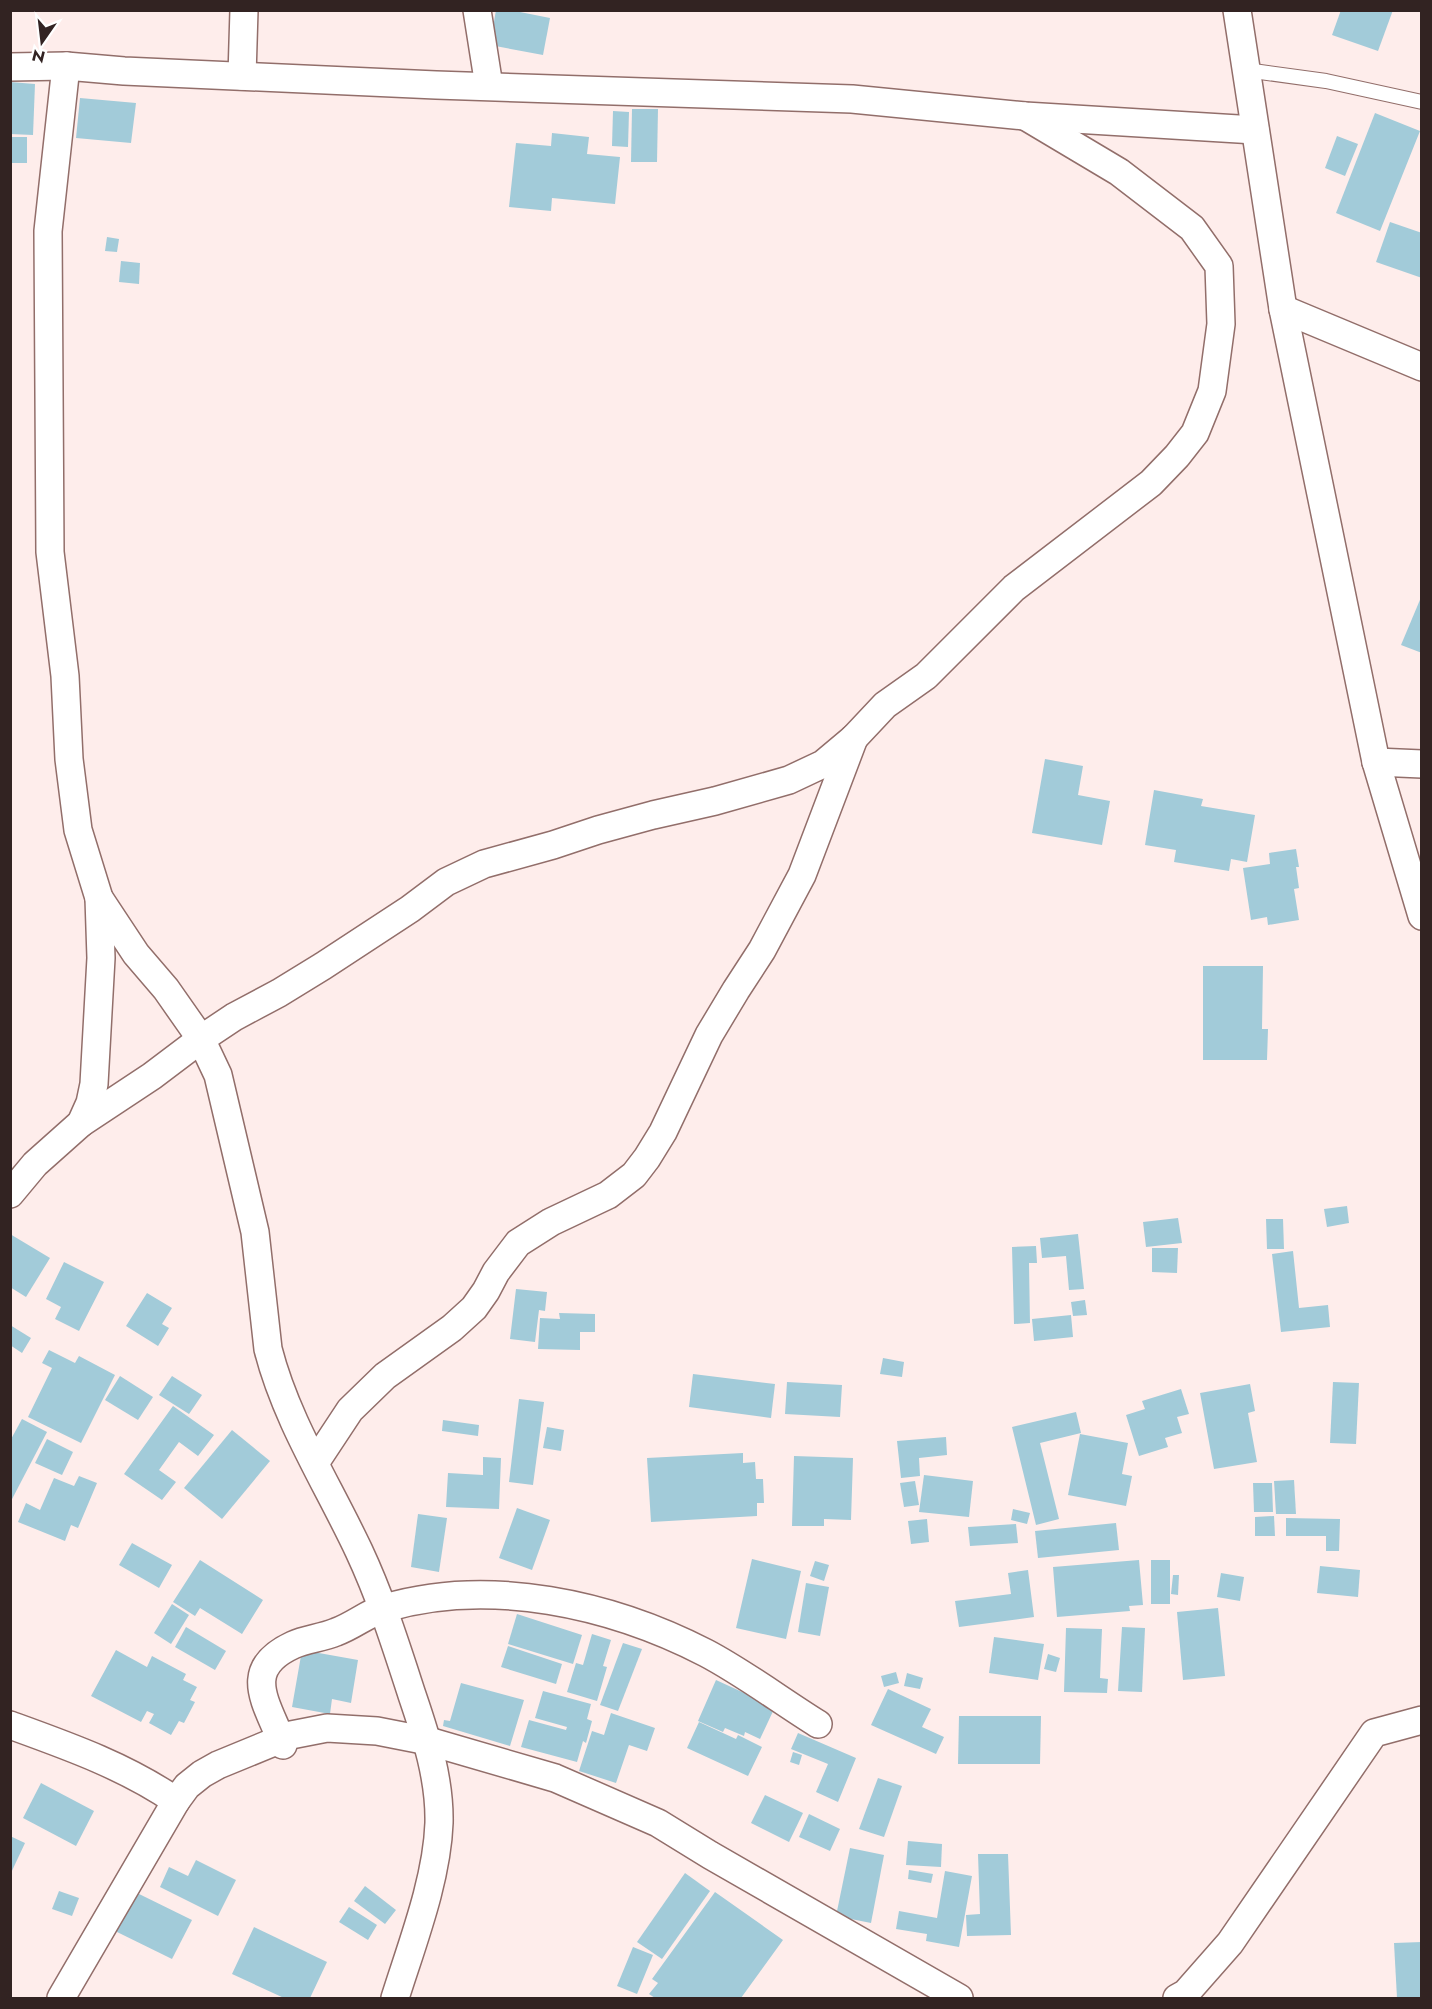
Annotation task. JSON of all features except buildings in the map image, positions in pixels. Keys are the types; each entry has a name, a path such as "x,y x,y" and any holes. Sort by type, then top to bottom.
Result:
{"street":[{"path":"242,76 244,10"},
{"path":"477,10 489,86"},
{"path":"1237,10 1283,309 1376,762 1422,916"},
{"path":"66,66 48,231 50,552 65,676 69,759 78,830 99,898 101,957 94,1084 90,1103 81,1123"},
{"path":"10,67 66,66 242,76 852,99 1025,116 1255,130"},
{"path":"10,1194 35,1164 81,1123 234,1017 323,966 410,909 446,882 475,868 598,830 789,780 822,764 854,738 885,705 926,676 1014,588 1151,483 1177,456 1196,433 1212,391 1221,324 1219,266 1192,228 1119,172 1025,116"},
{"path":"1283,309 1422,367"},
{"path":"315,1463 350,1410 385,1376 452,1328 474,1308 496,1272 518,1243 551,1222 608,1195 634,1175 647,1158 663,1132 709,1035 762,950 802,875 854,738"},
{"path":"1376,762 1422,764"},
{"path":"99,898 136,954 166,989 201,1039 218,1075 255,1232 268,1349 273,1366 315,1463 359,1551 384,1608 428,1741 438,1791 439,1824 434,1861 421,1918 395,1998"},
{"path":"282,1742 261,1685 263,1672 272,1657 294,1645 336,1632 384,1608 452,1595 520,1596 603,1611 669,1635 709,1655 818,1724"},
{"path":"1177,1998 1186,1993 1230,1943 1374,1733 1422,1720"},
{"path":"10,1725 91,1755 149,1783 176,1801"},
{"path":"61,1998 187,1786 218,1765 282,1742 291,1735 327,1728 377,1731 428,1741 555,1778 658,1824 959,1998"}],"lane":[{"path":"1246,70 1326,81 1422,102"}]}
